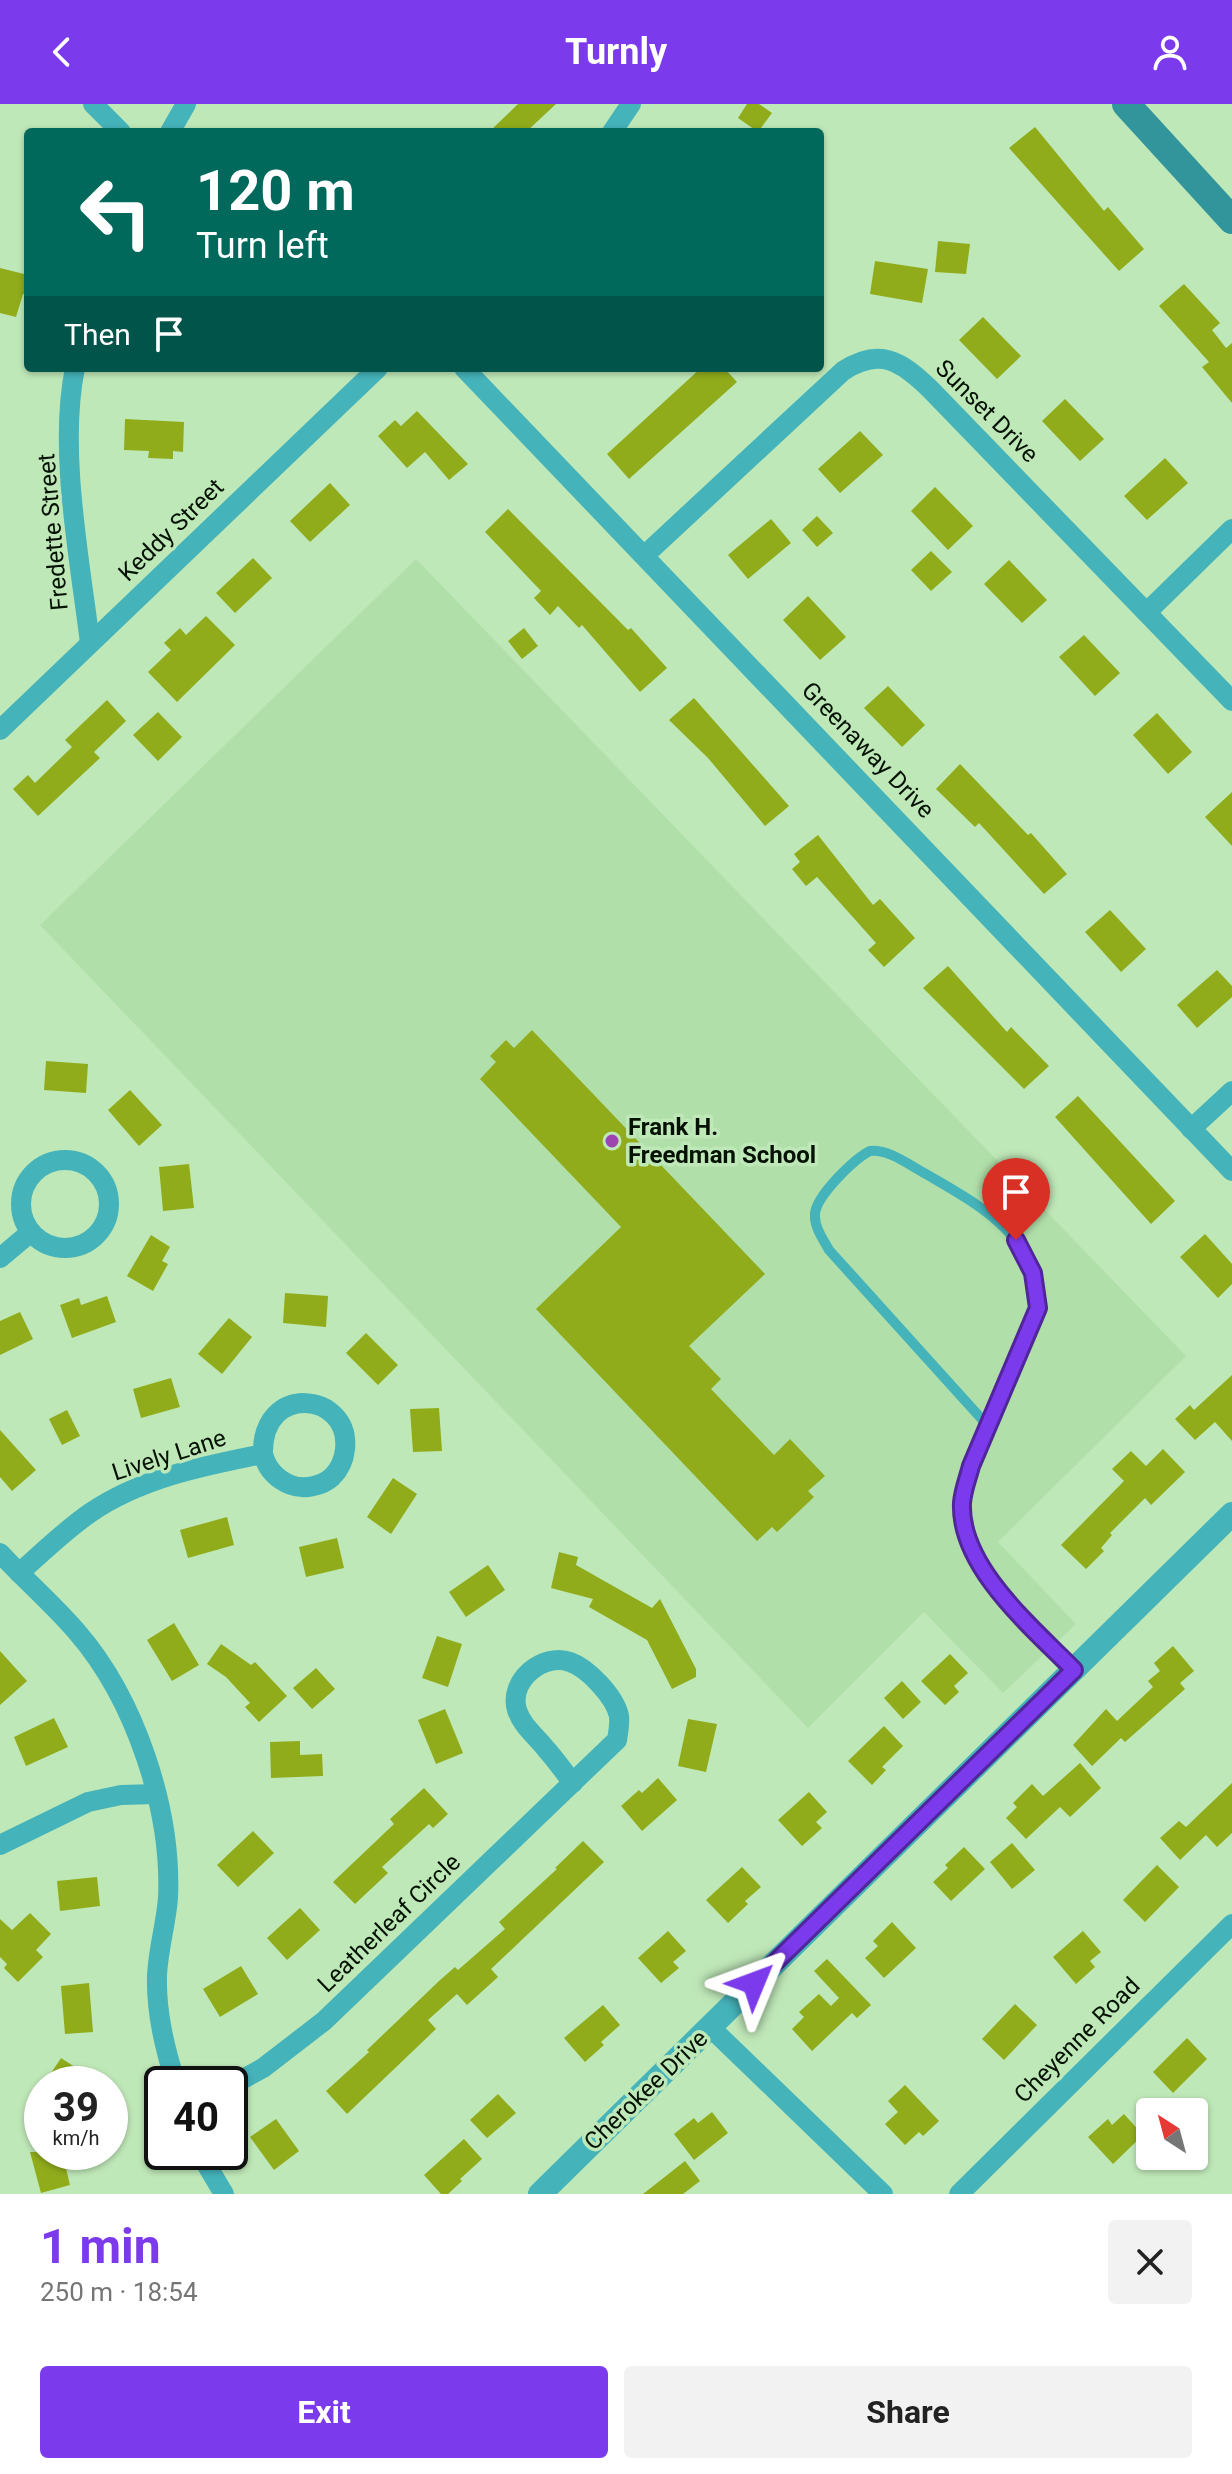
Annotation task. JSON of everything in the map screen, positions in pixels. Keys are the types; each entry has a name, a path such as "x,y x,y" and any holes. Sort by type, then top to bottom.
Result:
{"main road":[{"path":"1126,104 1232,220"}],"street":[{"path":"93,104 117,128"},
{"path":"172,128 186,104"},
{"path":"615,128 631,104"},
{"name":"Sunset Drive","path":"645,555 843,371 868,358 884,358 902,365 930,389 1232,701"},
{"name":"Fredette Street","path":"75,372 70,412 70,487 90,643"},
{"name":"Keddy Street","path":"0,730 374,372"},
{"name":"Greenaway Drive","path":"468,372 1232,1171"},
{"path":"1147,612 1232,529"},
{"path":"1191,1129 1232,1091"},
{"path":"57,1160 79,1161 103,1180 109,1196 108,1216 105,1225 92,1239 74,1247 56,1247 47,1245 31,1232 23,1217 22,1197 29,1178 40,1167 57,1160"},
{"path":"0,1258 31,1232"},
{"name":"Lively Lane","path":"294,1404 316,1405 327,1410 344,1431 340,1467 324,1482 313,1486 295,1486 278,1478 265,1462 263,1454 264,1432 269,1423 276,1414 294,1404"},
{"name":"Lively Lane","path":"19,1573 77,1522 120,1495 180,1473 263,1454"},
{"name":"Cherokee Drive","path":"540,2194 1232,1514"},
{"path":"0,1553 79,1634 108,1675 133,1722 156,1794 165,1852 168,1897 160,1950 158,1997 163,2038 171,2066"},
{"name":"Leatherleaf Circle","path":"248,2076 324,2021 573,1783 617,1740 619,1715 607,1694 581,1667 571,1662 554,1661 538,1665 525,1676 517,1687 515,1705 525,1725 573,1783"},
{"path":"0,1845 88,1802 121,1795 156,1794"},
{"name":"Cheyenne Road","path":"959,2194 1232,1924"},
{"path":"710,2027 883,2194"},
{"path":"210,2170 224,2194"}],"lane":[{"path":"988,1426 829,1250 820,1236 815,1216 818,1204 857,1159 870,1151 890,1154 983,1207 1016,1240 1029,1262 1036,1284 1038,1308 964,1490 963,1514 978,1559 998,1591 1074,1670"}],"shaded area":[{"name":"Frank H. Freedman School","path":"416,559 1186,1356 998,1542 1076,1624 1003,1693 924,1612 808,1728 40,925"}],"building":[{"path":"518,104 556,104 530,128 493,128"},
{"path":"747,104 759,104 772,113 761,128 752,128 738,118"},
{"path":"1035,127 1104,211 1108,207 1144,249 1119,271 1009,148"},
{"path":"938,241 970,244 966,274 935,272"},
{"path":"875,261 928,269 922,303 870,294"},
{"path":"0,268 24,274 24,294 16,317 0,313"},
{"path":"1184,284 1220,323 1212,330 1226,348 1232,343 1232,403 1202,367 1209,362 1159,306"},
{"path":"983,317 1021,356 997,379 959,340"},
{"path":"697,372 728,372 737,382 629,479 607,454"},
{"path":"1065,399 1104,439 1080,461 1042,421"},
{"path":"417,411 468,464 449,480 425,452 407,468 378,436 395,420 401,426"},
{"path":"125,419 184,422 183,452 173,451 173,459 148,458 149,451 124,450"},
{"path":"860,431 883,455 840,493 818,469"},
{"path":"1165,458 1188,483 1147,520 1124,496"},
{"path":"330,483 350,505 310,542 290,521"},
{"path":"935,487 973,526 948,550 911,511"},
{"path":"508,509 628,630 631,628 667,668 640,692 582,625 579,628 558,606 550,615 534,598 541,591 485,532"},
{"path":"817,516 833,533 817,547 802,530"},
{"path":"771,519 791,543 748,579 728,555"},
{"path":"931,551 952,572 931,591 911,570"},
{"path":"253,558 272,578 235,613 216,593"},
{"path":"1009,560 1047,600 1022,623 984,584"},
{"path":"808,596 846,637 820,660 783,620"},
{"path":"206,616 235,645 177,702 148,672 171,650 164,643 180,628 186,635"},
{"path":"524,628 538,646 522,659 508,641"},
{"path":"1084,635 1120,673 1095,696 1059,657"},
{"path":"888,686 925,725 902,747 864,708"},
{"path":"694,698 789,806 765,826 708,758 669,720"},
{"path":"107,700 126,721 94,752 100,758 38,816 13,789 28,775 35,783 72,747 65,740"},
{"path":"158,712 182,737 158,761 133,735"},
{"path":"1157,713 1192,752 1168,774 1133,735"},
{"path":"960,764 1028,835 1031,833 1067,874 1044,894 979,823 975,827 936,789"},
{"path":"1232,792 1232,846 1205,817"},
{"path":"818,835 873,905 880,899 915,938 884,967 868,950 876,943 817,877 806,886 792,869 800,862 794,854"},
{"path":"1110,910 1146,949 1121,972 1085,932"},
{"path":"948,966 1007,1032 1011,1027 1049,1066 1024,1089 923,988"},
{"path":"1217,970 1232,986 1232,997 1197,1028 1177,1005"},
{"path":"532,1030 765,1274 689,1346 721,1379 711,1389 774,1455 790,1439 825,1476 808,1491 814,1497 777,1532 772,1527 757,1541 536,1309 621,1227 480,1079 496,1062 490,1056 506,1040 514,1048"},
{"path":"46,1061 88,1064 86,1093 44,1090"},
{"path":"130,1090 162,1125 139,1146 108,1110"},
{"path":"1078,1096 1175,1201 1151,1224 1055,1117"},
{"path":"189,1164 194,1208 163,1211 159,1167"},
{"path":"1205,1234 1232,1264 1232,1284 1218,1298 1180,1257"},
{"path":"151,1235 170,1247 162,1261 168,1264 153,1291 127,1276"},
{"path":"285,1293 328,1296 326,1327 283,1323"},
{"path":"107,1296 116,1322 72,1338 60,1305 79,1298 81,1305"},
{"path":"20,1312 33,1339 0,1355 0,1321"},
{"path":"229,1318 252,1337 222,1374 198,1354"},
{"path":"366,1333 398,1365 378,1385 346,1353"},
{"path":"1232,1375 1232,1441 1215,1422 1195,1440 1175,1419 1190,1405 1194,1410"},
{"path":"171,1378 180,1407 141,1418 133,1389"},
{"path":"439,1408 442,1451 413,1452 410,1409"},
{"path":"67,1410 80,1436 62,1445 49,1419"},
{"path":"0,1430 36,1470 12,1491 0,1477"},
{"path":"1163,1449 1185,1472 1151,1505 1145,1498 1110,1533 1112,1535 1101,1548 1104,1551 1086,1569 1061,1545 1124,1481 1112,1469 1131,1451 1146,1466"},
{"path":"393,1478 417,1494 391,1534 367,1517"},
{"path":"227,1517 234,1545 188,1558 180,1530"},
{"path":"337,1538 344,1568 306,1577 299,1547"},
{"path":"559,1552 578,1557 576,1565 652,1608 660,1599 696,1669 696,1677 672,1689 647,1640 589,1607 593,1599 551,1588"},
{"path":"488,1565 505,1590 466,1617 449,1592"},
{"path":"174,1623 199,1665 172,1681 147,1640"},
{"path":"437,1636 462,1644 448,1687 422,1678"},
{"path":"221,1644 251,1665 255,1662 287,1696 259,1722 245,1707 250,1703 226,1677 207,1664"},
{"path":"1173,1646 1194,1671 1180,1683 1185,1689 1125,1742 1121,1738 1092,1766 1073,1745 1106,1709 1117,1721 1153,1687 1148,1681 1160,1671 1154,1663"},
{"path":"0,1651 27,1681 0,1705"},
{"path":"950,1654 968,1673 954,1686 959,1692 945,1705 921,1681"},
{"path":"316,1668 335,1689 312,1709 293,1688"},
{"path":"902,1681 921,1702 903,1719 884,1698"},
{"path":"445,1709 463,1753 436,1764 418,1720"},
{"path":"54,1718 68,1747 26,1766 14,1737"},
{"path":"688,1719 717,1724 706,1772 678,1766"},
{"path":"884,1726 903,1746 882,1767 886,1770 872,1785 848,1761"},
{"path":"300,1741 300,1755 322,1754 323,1776 271,1778 270,1742"},
{"path":"1080,1763 1101,1788 1070,1817 1060,1807 1026,1839 1006,1818 1017,1807 1013,1803 1032,1784 1043,1796"},
{"path":"658,1778 677,1800 642,1831 621,1806"},
{"path":"1232,1783 1232,1833 1217,1847 1206,1835 1180,1860 1160,1838 1179,1821 1186,1827"},
{"path":"424,1788 448,1814 433,1828 429,1824 382,1867 388,1873 355,1904 333,1882 394,1824 390,1819"},
{"path":"809,1792 827,1812 816,1822 822,1828 802,1846 778,1820"},
{"path":"253,1831 274,1853 238,1887 217,1865"},
{"path":"583,1841 604,1862 491,1969 498,1977 467,2005 457,1994 428,2020 436,2029 347,2114 326,2091 439,1981 455,1967 458,1970 505,1929 499,1922"},
{"path":"1012,1843 1035,1870 1012,1889 990,1862"},
{"path":"964,1847 985,1869 951,1901 933,1882"},
{"path":"1157,1865 1179,1887 1145,1922 1123,1900"},
{"path":"742,1867 761,1887 728,1923 706,1900"},
{"path":"97,1877 100,1906 60,1911 57,1881"},
{"path":"300,1908 320,1930 287,1960 267,1938"},
{"path":"30,1913 51,1934 36,1950 43,1957 18,1982 4,1968 7,1964 0,1957 0,1919 12,1930"},
{"path":"892,1922 916,1948 884,1978 865,1958 878,1946 873,1941"},
{"path":"668,1931 686,1951 673,1962 679,1968 661,1983 638,1958"},
{"path":"1083,1931 1101,1952 1090,1961 1095,1967 1076,1984 1053,1957"},
{"path":"827,1959 871,2005 857,2018 852,2013 812,2051 792,2029 804,2017 799,2012 819,1994 831,2006 839,1998 814,1971"},
{"path":"241,1966 258,1994 220,2017 203,1989"},
{"path":"89,1983 93,2032 65,2034 61,1986"},
{"path":"1015,2004 1037,2025 1004,2060 982,2039"},
{"path":"603,2005 620,2025 585,2062 564,2038"},
{"path":"1187,2038 1207,2059 1173,2093 1153,2072"},
{"path":"61,2058 73,2066 56,2066"},
{"path":"905,2085 939,2121 923,2136 919,2132 905,2145 885,2124 898,2112 888,2101"},
{"path":"498,2094 516,2113 487,2138 470,2120"},
{"path":"712,2112 728,2133 694,2160 674,2134 694,2118 698,2123"},
{"path":"1124,2114 1136,2127 1136,2142 1113,2164 1088,2137 1108,2119 1112,2125"},
{"path":"276,2119 299,2151 274,2170 250,2137"},
{"path":"464,2139 482,2159 448,2194 441,2194 424,2175"},
{"path":"685,2161 700,2181 683,2194 643,2194"},
{"path":"35,2170 66,2170 70,2185 41,2193"}],"place":[{"name":"Frank H. Freedman School","path":"612,1141"}],"route":[{"path":"754,1983 1074,1670 998,1591 973,1548 963,1514 962,1502 971,1466 1038,1308 1033,1273 1016,1240"}]}
